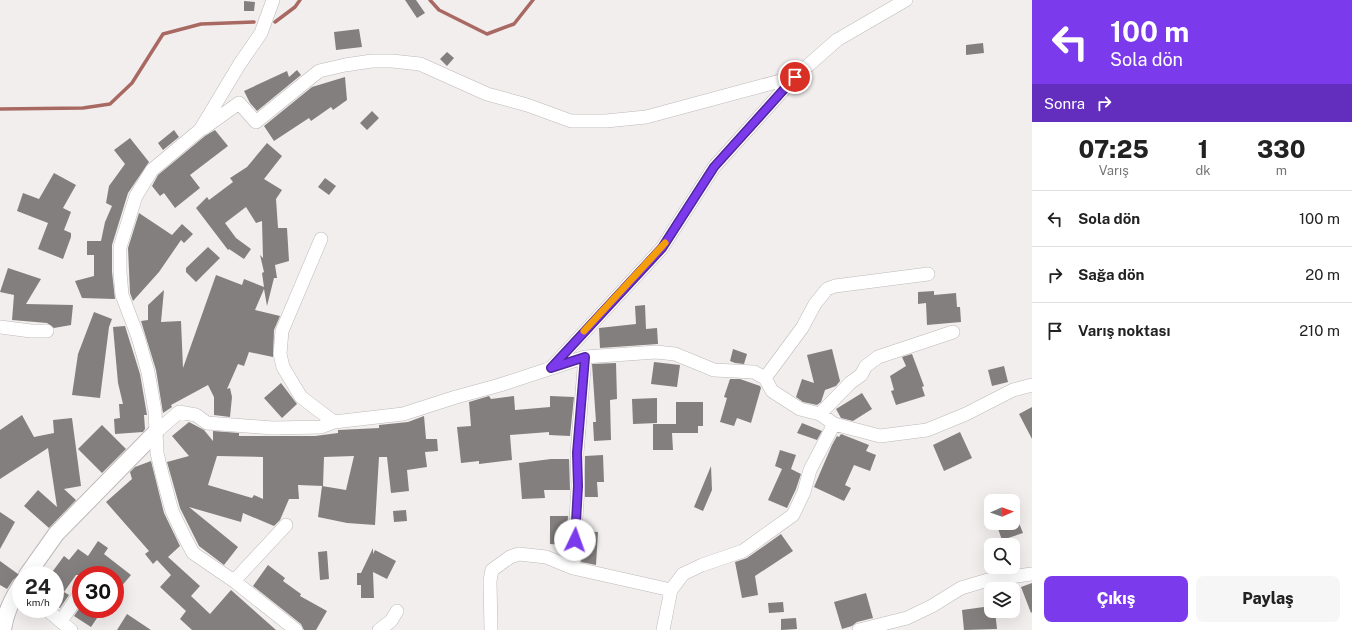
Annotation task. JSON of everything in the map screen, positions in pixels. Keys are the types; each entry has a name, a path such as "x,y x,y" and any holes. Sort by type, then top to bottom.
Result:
{"street":[{"path":"200,130 238,65 261,32 273,0"},
{"path":"551,368 662,248 714,167 795,77 837,40 906,0"},
{"path":"296,630 234,581 193,553 172,511 157,453 154,411 148,372 138,337 122,295 120,272 120,247 136,196 152,170 200,130 239,103 256,122 319,71 372,61 392,61 420,64 487,94 527,105 571,121 606,121 646,117 795,77"},
{"path":"321,239 282,331 280,354 283,366 301,397 334,422"},
{"path":"765,378 802,328 815,304 827,289 901,276 928,274"},
{"path":"0,327 31,331 47,331"},
{"path":"820,414 850,383 861,375 866,366 878,357 953,332"},
{"path":"35,566 56,534 155,433 179,412 196,415 207,423 273,428 321,427 334,422 403,414 456,396 500,385 585,357 656,352 675,354 714,370 754,372 765,378 772,391 800,409 820,414 834,424 880,436 927,430 966,414 1013,390 1032,385"},
{"path":"574,568 578,486 577,453 585,357"},
{"path":"663,630 671,590 683,574 702,565 742,551 793,515 804,492 810,470 834,424"},
{"path":"234,581 286,526"},
{"path":"491,630 490,582 492,570 510,557 519,554 546,557 574,568 671,590"},
{"path":"859,630 907,618 932,606 961,588 988,580 1032,574"},
{"path":"3,630 4,622 12,599"},
{"path":"61,621 72,605"},
{"path":"379,630 391,621 397,611"},
{"path":"57,618 71,630"}],"building":[{"path":"405,0 416,0 425,13 417,18"},
{"path":"244,1 255,2 254,11 244,11"},
{"path":"359,29 362,47 336,50 334,32"},
{"path":"983,43 984,53 966,55 966,45"},
{"path":"447,52 454,58 447,66 440,59"},
{"path":"297,70 301,75 257,111 250,103 244,91 287,71 289,77"},
{"path":"345,77 347,100 333,110 331,107 311,121 309,118 274,141 264,126 312,87"},
{"path":"372,111 379,118 367,130 360,123"},
{"path":"174,130 179,137 163,150 158,143"},
{"path":"215,130 228,146 190,175 200,188 175,208 164,193 160,196 152,186 158,175 205,136"},
{"path":"130,138 149,162 128,193 112,245 112,272 115,299 82,298 75,281 94,276 94,255 87,255 87,241 101,241 105,222 112,206 106,203 109,186 125,164 114,150"},
{"path":"267,143 282,156 264,179 282,190 276,199 278,228 287,228 289,261 275,265 277,278 274,278 267,306 264,289 255,310 280,316 274,330 273,357 249,352 244,366 238,364 227,389 230,388 232,397 230,417 214,415 214,397 208,385 171,405 172,407 163,413 156,370 141,321 148,320 148,305 164,290 161,322 181,321 183,368 216,275 242,285 244,279 264,287 262,273 264,272 260,255 263,258 262,221 256,223 246,207 225,223 236,238 251,249 244,259 229,249 228,250 196,208 207,197 209,200 233,182 230,178 247,167"},
{"path":"54,173 76,185 63,208 71,212 64,230 71,233 71,237 63,259 38,249 48,223 17,211 23,193 39,199"},
{"path":"325,178 336,186 329,195 318,187"},
{"path":"139,213 172,235 182,224 193,234 184,243 181,240 159,272 133,301 130,293 128,248"},
{"path":"208,247 220,258 196,282 186,272 186,268"},
{"path":"8,268 41,279 26,304 73,305 71,325 54,328 47,323 12,320 14,295 0,292"},
{"path":"934,291 934,295 956,293 957,307 960,307 961,322 927,325 926,303 918,304 918,292"},
{"path":"645,305 646,329 657,328 658,344 600,348 599,328 636,324 635,306"},
{"path":"94,312 112,319 109,327 100,398 72,395 78,354"},
{"path":"125,326 140,374 147,415 144,415 145,429 143,432 115,434 114,419 120,418 119,404 123,404 118,383 113,327"},
{"path":"733,349 747,354 744,364 730,361"},
{"path":"832,349 840,381 836,386 825,390 821,402 817,405 803,402 796,397 802,379 814,383 807,355"},
{"path":"912,354 924,386 922,387 925,396 896,405 891,391 894,390 890,376 906,366 902,357"},
{"path":"654,362 680,365 677,387 651,384"},
{"path":"616,363 617,399 610,400 611,440 594,441 593,422 596,422 592,364"},
{"path":"1004,366 1008,382 992,386 988,370"},
{"path":"730,379 740,379 760,386 761,388 751,423 737,418 734,426 720,422 727,398 724,397"},
{"path":"281,383 297,404 282,418 264,398"},
{"path":"862,393 872,409 853,421 841,418 836,409"},
{"path":"489,396 491,399 514,396 515,410 550,407 550,396 574,397 570,436 549,435 549,432 510,435 512,460 479,464 479,461 461,463 457,427 471,426 469,402"},
{"path":"657,398 657,423 633,424 632,399"},
{"path":"676,402 703,402 703,426 698,426 698,433 672,433 673,450 653,450 653,424 676,424"},
{"path":"1032,407 1032,439 1019,414"},
{"path":"22,415 34,437 54,433 53,420 72,418 81,486 64,489 76,500 49,528 24,506 38,490 57,507 48,448 0,479 0,430"},
{"path":"424,416 426,439 437,439 438,451 425,452 427,467 407,470 409,491 391,493 387,457 379,457 375,525 347,523 318,517 322,486 346,490 354,456 324,457 323,486 298,485 299,499 289,499 280,520 274,526 243,513 241,522 189,507 238,547 224,565 199,546 180,508 167,462 189,456 172,436 189,422 204,430 213,441 213,431 239,433 239,436 315,436 338,433 338,430 379,428 379,425 408,422","holes":["217,456 263,457 263,499 254,495 252,498 208,485"]},
{"path":"802,423 822,431 817,440 797,433"},
{"path":"102,425 126,449 102,473 78,449"},
{"path":"960,432 972,458 944,471 933,445"},
{"path":"841,434 869,445 866,451 876,455 870,471 854,465 845,485 851,488 844,501 814,487 832,445 837,436 839,437"},
{"path":"780,450 796,455 791,469 801,474 787,508 768,500 782,469 775,466"},
{"path":"603,455 604,482 597,482 598,497 585,497 585,456"},
{"path":"551,459 569,459 570,490 544,490 545,498 522,499 519,463"},
{"path":"151,461 164,513 180,546 168,557 200,586 191,596 210,614 231,590 276,630 192,630 180,619 186,611 160,587 171,575 157,560 153,564 145,554 149,551 106,502 132,479 130,472 135,467"},
{"path":"711,466 712,490 703,511 694,507"},
{"path":"406,510 407,521 394,522 393,511"},
{"path":"0,512 15,522 0,549"},
{"path":"550,516 568,516 566,545 550,544"},
{"path":"1020,526 1023,533 1008,538 1001,538 998,530 1020,530"},
{"path":"583,531 598,532 596,565 581,562"},
{"path":"781,534 793,551 755,576 758,595 742,598 735,562 747,558"},
{"path":"98,541 108,548 104,554 119,566 72,566 72,581 64,592 64,566 57,566 64,556 69,560 78,549 88,556"},
{"path":"373,548 373,554 375,550 396,561 387,579 373,572 374,598 361,598 361,585 357,585 357,573 361,573"},
{"path":"327,551 329,579 320,580 318,552"},
{"path":"0,561 12,570 12,582 7,589 0,585"},
{"path":"268,565 285,578 283,581 301,594 300,596 327,611 316,630 304,630 301,624 253,586"},
{"path":"124,570 131,575 124,583"},
{"path":"1032,583 1032,612 1031,613 1021,587"},
{"path":"64,592 69,595 64,602"},
{"path":"866,593 873,618 857,622 852,626 842,629 834,602"},
{"path":"783,602 784,612 769,613 768,603"},
{"path":"984,607 984,618 996,618 997,629 964,630 962,610"},
{"path":"127,614 151,630 117,630"},
{"path":"77,618 97,618 91,627"},
{"path":"796,618 797,629 781,630 781,619"}],"waterway":[{"path":"275,22 295,7 300,0"},
{"path":"430,0 439,10 487,34 514,24 533,0"},
{"path":"0,109 83,108 110,104 132,83 163,34 201,24 254,22"}],"slow traffic":[{"path":"584,331 665,243"}],"route":[{"path":"575,540 578,486 577,453 585,357 551,368 575,340 662,248 714,167 795,77"}]}
